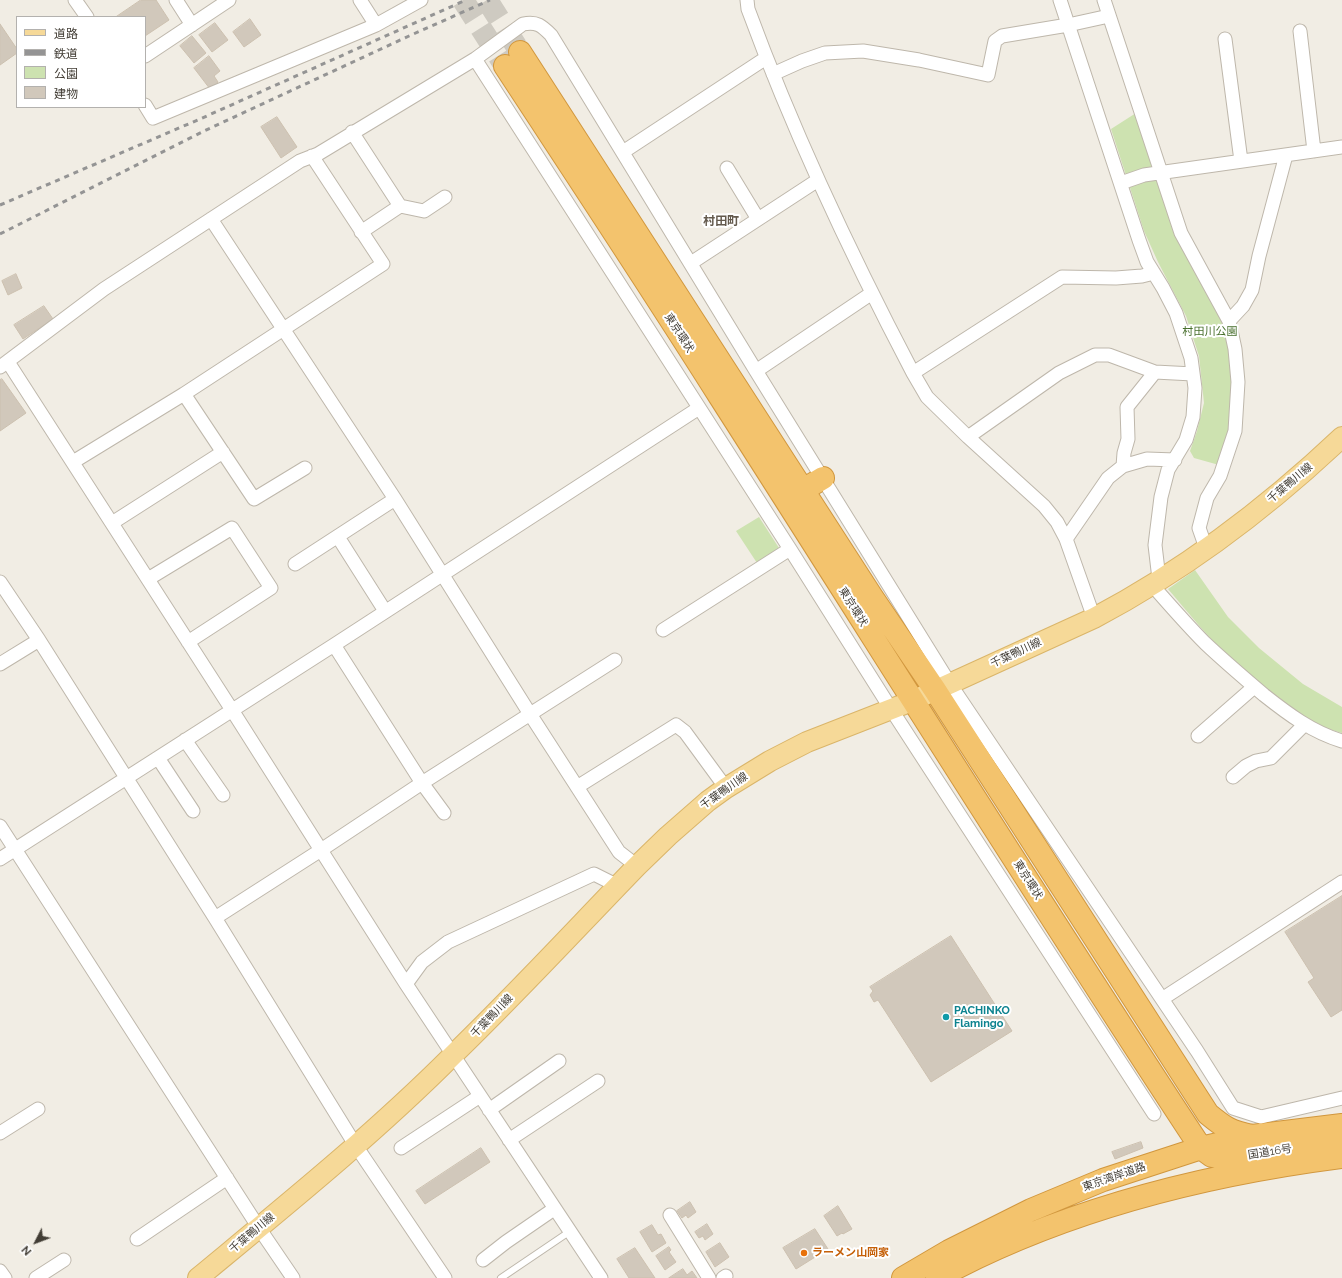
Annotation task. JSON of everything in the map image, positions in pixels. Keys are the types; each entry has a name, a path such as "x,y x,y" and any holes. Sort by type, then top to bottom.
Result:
{"highway":[{"name":"東京環状","path":"1206,1149 1106,1004 912,701 719,394 513,59 803,490 872,597 943,687 1110,963 1208,1114 1223,1127 1236,1133 1252,1136"},
{"path":"803,490 823,478"},
{"name":"東京環状","path":"1110,963 1144,1035 1205,1129 1209,1139 1206,1149"},
{"name":"東京湾岸道路","path":"903,1278 949,1251 1038,1207 1103,1180 1252,1136 1342,1125"},
{"name":"国道16号","path":"1206,1149 1212,1156 1224,1158 1342,1142"},
{"path":"1191,1183 1199,1176 1204,1168 1206,1149"},
{"path":"937,1278 960,1265 1000,1247 1058,1224 1122,1202 1191,1183 1250,1171 1342,1157"}],"main road":[{"name":"千葉鴨川線","path":"198,1278 356,1146 453,1056 637,866 708,801 770,761 807,742 912,701 1094,618 1124,602 1206,548 1292,483 1342,438"}],"street":[{"path":"76,0 86,16"},
{"path":"176,0 192,24"},
{"path":"146,55 229,0"},
{"path":"360,0 376,25"},
{"path":"146,106 154,118 376,25 421,0"},
{"path":"747,0 748,9 766,58 832,213 913,373 927,397 968,437 1044,506 1057,522 1066,540 1094,618"},
{"path":"1060,0 1147,262 1176,313 1191,358 1195,388 1193,417 1186,440 1168,470 1161,497 1155,545 1156,582 1204,642 1231,668 1304,725 1329,737 1342,741"},
{"path":"1104,0 1181,233 1229,321 1235,349 1238,382 1235,431 1220,476 1207,498 1199,528 1206,548"},
{"path":"773,74 802,61 826,54 863,51 919,60 988,75 995,41 1002,36 1068,25 1109,16"},
{"path":"601,1278 406,984 73,462 4,364 104,289 300,160 318,154 352,132 475,59 523,24 531,22 542,26 551,35 823,478 943,687 976,723 1162,998 1233,1108 1261,1117 1342,1098"},
{"path":"1300,31 1314,151"},
{"path":"1225,39 1241,162"},
{"path":"623,152 766,58"},
{"path":"475,59 790,549 890,709 1154,1114"},
{"path":"352,132 400,206 424,211 445,198"},
{"path":"1121,183 1144,175 1342,147"},
{"path":"1229,321 1243,306 1252,290 1259,256 1286,155"},
{"path":"73,462 184,394 383,264 312,156"},
{"path":"727,168 758,219"},
{"path":"691,263 818,180"},
{"path":"361,232 400,206"},
{"path":"211,219 395,499 577,787 620,852 637,866"},
{"path":"913,373 1062,277 1116,278 1142,276 1154,273"},
{"path":"756,371 872,293"},
{"path":"968,437 1059,373 1095,355 1110,355 1156,372 1193,374"},
{"path":"1123,466 1124,453 1128,439 1127,407 1156,372"},
{"path":"184,394 254,499 305,468"},
{"path":"0,859 334,645 699,408"},
{"path":"112,523 223,452"},
{"path":"1066,540 1108,478 1123,466 1147,459 1175,460"},
{"path":"296,564 395,499"},
{"path":"148,579 232,528 271,588 188,642"},
{"path":"338,537 385,611"},
{"path":"663,630 790,549"},
{"path":"0,582 39,640 215,918 356,1146 445,1278"},
{"path":"0,664 39,640"},
{"path":"334,645 422,783 444,813"},
{"path":"215,918 422,783 615,660"},
{"path":"1198,736 1254,687"},
{"path":"577,787 676,725 686,732 726,788"},
{"path":"1233,777 1246,766 1256,761 1271,758 1304,725"},
{"path":"185,740 222,795"},
{"path":"158,758 193,811"},
{"path":"0,826 259,1228 293,1278"},
{"path":"406,984 422,962 448,942 594,874 618,886"},
{"path":"1162,998 1342,882"},
{"path":"489,1110 559,1061"},
{"path":"509,1140 598,1081"},
{"path":"401,1148 480,1096"},
{"path":"0,1133 38,1109"},
{"path":"137,1239 227,1178"},
{"path":"483,1260 506,1242 554,1209"},
{"path":"670,1215 709,1278"},
{"path":"36,1278 64,1260"}],"lane":[{"path":"500,1278 570,1232"}],"green space":[{"name":"村田川公園","path":"1136,113 1186,256 1206,283 1228,329 1234,371 1232,424 1219,465 1194,458 1190,451 1204,403 1199,356 1186,316 1144,231 1111,129"},
{"path":"759,517 779,548 757,563 736,531"},
{"path":"1195,570 1228,617 1259,648 1303,684 1342,707 1342,733 1325,728 1294,712 1254,682 1218,646 1168,589"}],"building":[{"path":"141,0 156,0 169,20 146,35 146,16 117,16"},
{"path":"250,19 261,35 244,47 233,32"},
{"path":"215,23 228,40 212,52 199,35"},
{"path":"0,24 16,48 16,54 0,65"},
{"path":"192,36 206,53 194,63 180,46"},
{"path":"209,56 220,71 214,76 218,82 210,89 194,68"},
{"path":"277,117 297,147 281,158 261,127"},
{"path":"16,274 22,288 8,295 2,281"},
{"path":"44,306 53,319 23,339 14,325"},
{"path":"2,379 26,413 0,431 0,380"},
{"path":"1342,896 1342,1010 1331,1017 1308,982 1314,978 1285,932"},
{"name":"PACHINKO Flamingo","path":"951,936 1012,1031 931,1082 878,1000 874,1002 870,995 873,991 870,987"},
{"path":"1141,1142 1143,1148 1115,1159 1112,1152"},
{"path":"481,1148 490,1162 425,1204 416,1191"},
{"path":"690,1202 696,1212 688,1218 686,1215 682,1218 677,1211"},
{"path":"838,1206 852,1229 837,1236 824,1216"},
{"path":"707,1224 713,1234 705,1240 703,1236 699,1238 695,1232"},
{"path":"652,1225 658,1235 661,1234 666,1243 652,1252 640,1232"},
{"path":"815,1229 828,1249 796,1269 783,1248"},
{"path":"720,1243 729,1257 715,1267 706,1252"},
{"path":"669,1247 671,1250 669,1252 676,1262 665,1270 656,1256"},
{"path":"635,1248 655,1278 629,1278 617,1259"},
{"path":"683,1269 687,1275 692,1271 697,1278 669,1278"}],"tunnel":[{"path":"463,0 505,66"},
{"path":"487,0 520,52"}],"railway":[{"path":"0,205 200,119 466,0"},
{"path":"0,234 204,131 490,0"}],"place":[{"name":"PACHINKO Flamingo","path":"946,1017"},
{"name":"ラーメン山岡家","path":"804,1253"}],"district":[{"name":"村田町","path":"721,221"}]}
